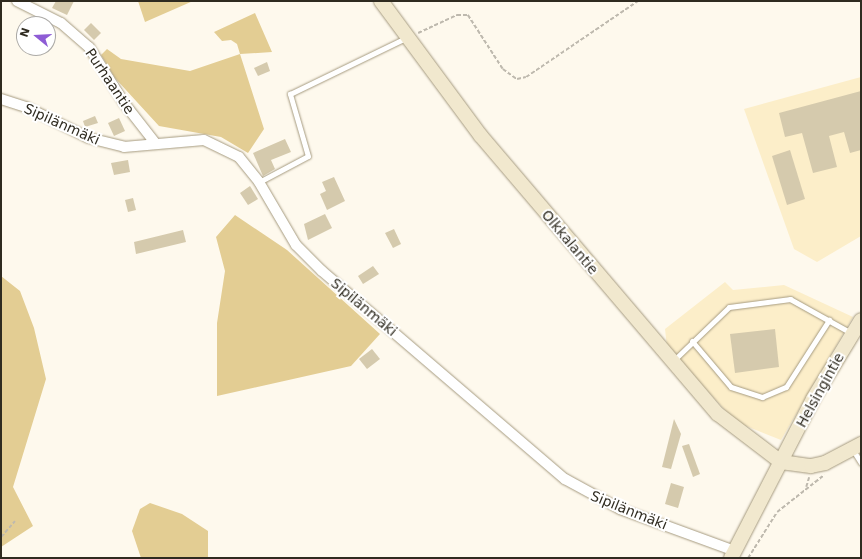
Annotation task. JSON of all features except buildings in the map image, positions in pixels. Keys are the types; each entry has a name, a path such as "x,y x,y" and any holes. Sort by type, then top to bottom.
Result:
{"street":[{"name":"Purhaantie","path":"17,1 61,23 89,47 124,103 156,144"},
{"name":"Olkkalantie","path":"381,1 481,136 672,362 718,414 781,462"},
{"name":"Sipilänmäki","path":"1,100 26,107 89,138 124,147 204,140 239,157 259,182 296,245 322,271 565,479 620,509 733,554"},
{"name":"Helsingintie","path":"733,554 781,462 852,333 861,320"},
{"path":"781,462 811,466 857,446"}],"lane":[{"path":"259,182 308,156 290,94 409,37"},
{"path":"672,362 692,341 729,307 790,299 852,333"},
{"path":"692,341 731,387 762,397 786,388 829,320"},
{"path":"857,446 861,463"}],"path":[{"path":"409,37 463,13 503,69 517,79 526,77 638,1"},
{"path":"748,558 777,512 827,473"},
{"path":"1,537 15,521"}],"shaded area":[{"path":"138,1 193,1 145,22"},
{"path":"255,13 272,52 240,54 237,44 231,40 222,41 214,32"},
{"path":"107,49 121,59 190,71 240,54 264,129 248,153 221,137 159,126 115,78 101,55"},
{"path":"861,77 861,236 817,262 794,249 744,109"},
{"path":"235,215 287,250 380,334 351,366 217,396 217,323 225,271 216,237"},
{"path":"1,276 20,291 34,328 46,379 13,487 33,526 1,547"},
{"path":"725,282 733,290 784,285 853,317 781,440 736,422 667,347 665,329"},
{"path":"150,503 182,514 208,531 208,558 141,558 132,531 140,509"}]}
